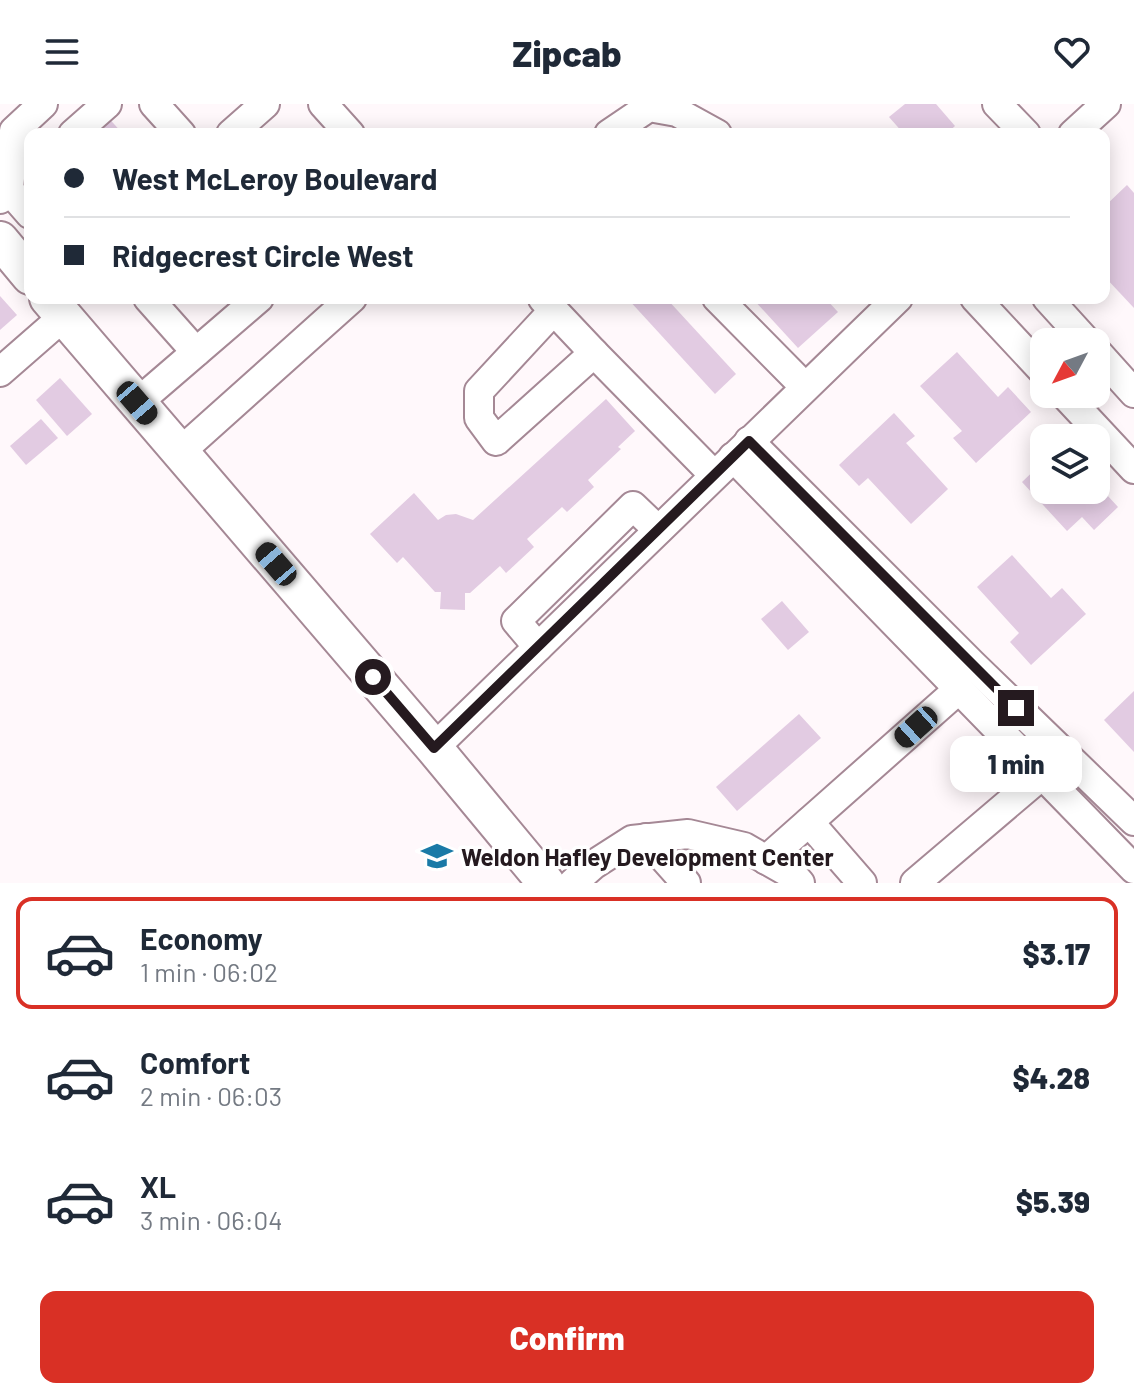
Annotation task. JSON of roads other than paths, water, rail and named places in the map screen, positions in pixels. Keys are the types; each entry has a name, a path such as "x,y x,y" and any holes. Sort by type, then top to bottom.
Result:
{"main road":[{"path":"0,240 24,269"},
{"path":"53,304 549,882"}],"street":[{"path":"24,202 13,180 14,131 43,104"},
{"path":"80,128 107,104"},
{"path":"154,104 176,128"},
{"path":"238,128 265,104"},
{"path":"323,104 345,128"},
{"path":"997,104 1020,128"},
{"path":"1080,128 1106,104"},
{"path":"618,128 649,107 677,112 706,128"},
{"path":"0,372 44,304"},
{"path":"153,304 196,352"},
{"path":"137,403 252,304"},
{"path":"180,452 345,304"},
{"path":"594,353 496,441 479,418 479,391 548,304 594,353 732,458 972,664 1134,821"},
{"path":"723,304 805,387"},
{"path":"434,748 805,387 879,304"},
{"path":"981,304 1030,357"},
{"path":"1052,304 1074,328"},
{"path":"1110,366 1134,393"},
{"path":"1077,408 1134,469"},
{"path":"732,458 1134,869"},
{"path":"766,860 959,689"},
{"path":"915,883 1042,775"},
{"path":"809,822 862,883"},
{"path":"549,882 593,865 632,840 688,834 744,847 793,875 800,883"},
{"path":"646,838 686,883"}],"place":[{"name":"Weldon Hafley Development Center","path":"437,856"}]}
